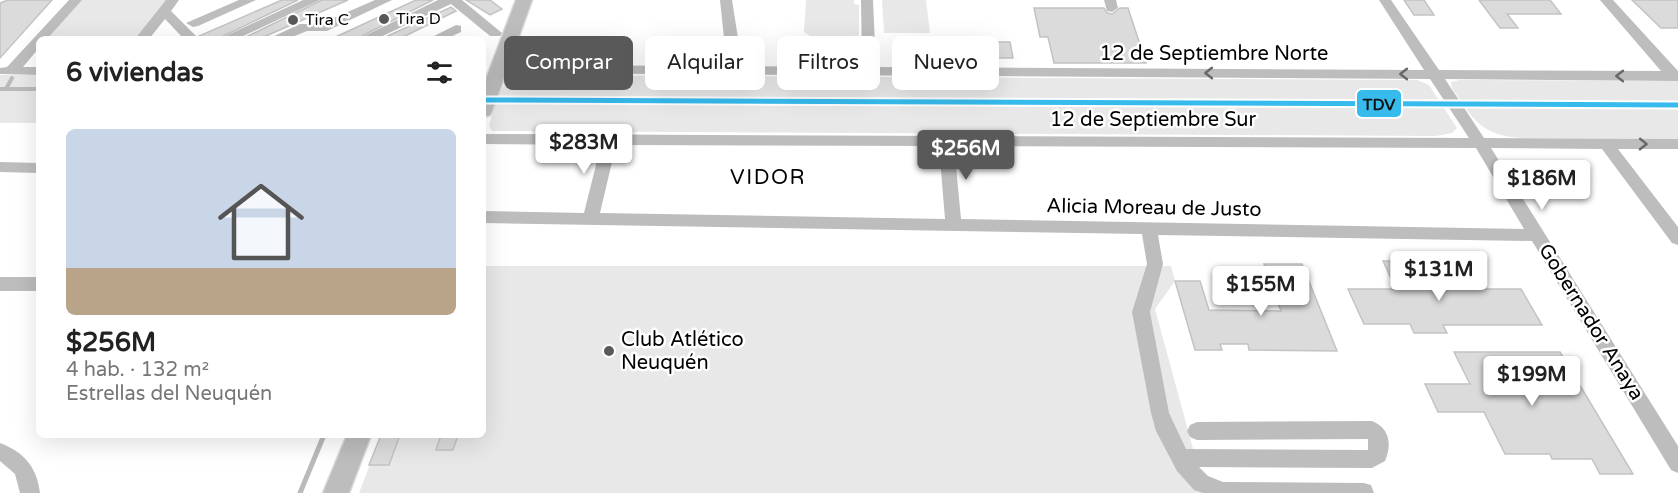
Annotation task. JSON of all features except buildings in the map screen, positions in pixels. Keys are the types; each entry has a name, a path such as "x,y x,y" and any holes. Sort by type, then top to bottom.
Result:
{"main road":[{"path":"486,99 493,72 524,0"},
{"path":"336,493 358,438"}],"street":[{"path":"43,36 76,0"},
{"path":"144,36 173,0"},
{"path":"193,23 250,0"},
{"path":"233,36 314,0"},
{"path":"282,36 301,28 325,34 386,0"},
{"path":"371,36 448,0"},
{"path":"454,0 495,33"},
{"path":"726,0 731,36"},
{"path":"867,0 868,36"},
{"name":"Gobernador Anaya","path":"1385,0 1432,75 1480,142 1672,444 1678,464"},
{"path":"1605,0 1676,76"},
{"path":"169,15 189,36"},
{"path":"441,36 456,29"},
{"path":"5,71 36,43"},
{"path":"5,71 36,71"},
{"name":"12 de Septiembre Norte","path":"493,72 645,71"},
{"name":"12 de Septiembre Norte","path":"880,71 1676,76"},
{"name":"12 de Septiembre Sur","path":"486,139 1678,144"},
{"path":"591,218 610,140"},
{"path":"946,141 954,225"},
{"path":"1606,144 1678,239"},
{"path":"0,167 36,168"},
{"name":"Alicia Moreau de Justo","path":"486,216 1537,235"},
{"path":"1149,228 1155,264 1141,312 1160,413 1166,431 1181,458 1201,483 1223,491 1364,492"},
{"path":"0,284 36,284"},
{"path":"1181,458 1372,459 1378,455 1379,436 1372,430 1197,431"},
{"path":"0,452 20,464 30,484 30,493"}],"shaded area":[{"path":"80,0 167,0 138,36 49,36"},
{"path":"806,0 854,0 854,4 859,5 859,36 810,36 804,32"},
{"path":"882,0 926,0 930,33 884,33"},
{"path":"0,75 36,75 36,123 0,123"},
{"path":"633,76 645,76 645,90 765,90 765,76 777,76 777,90 880,90 880,77 892,77 892,90 999,90 999,78 1417,80 1429,85 1457,128 1452,133 1436,136 492,131 489,126 504,86 504,90 633,90"},
{"path":"1460,80 1678,81 1678,139 1508,137 1487,129 1473,117 1452,88 1451,82"},
{"path":"486,266 1171,266 1175,281 1155,309 1205,493 359,493 380,438 486,438"}],"waterway":[{"path":"6,89 12,78"},
{"path":"0,89 6,89"},
{"path":"6,89 36,89"},
{"path":"300,493 323,438"}],"transit line":[{"name":"TDV","path":"486,100 1678,105"}],"place":[{"name":"Tira D","path":"384,19"},
{"name":"Tira C","path":"293,20"},
{"name":"Club Atlético Neuquén","path":"609,351"}],"district":[{"name":"VIDOR","path":"768,177"}]}
